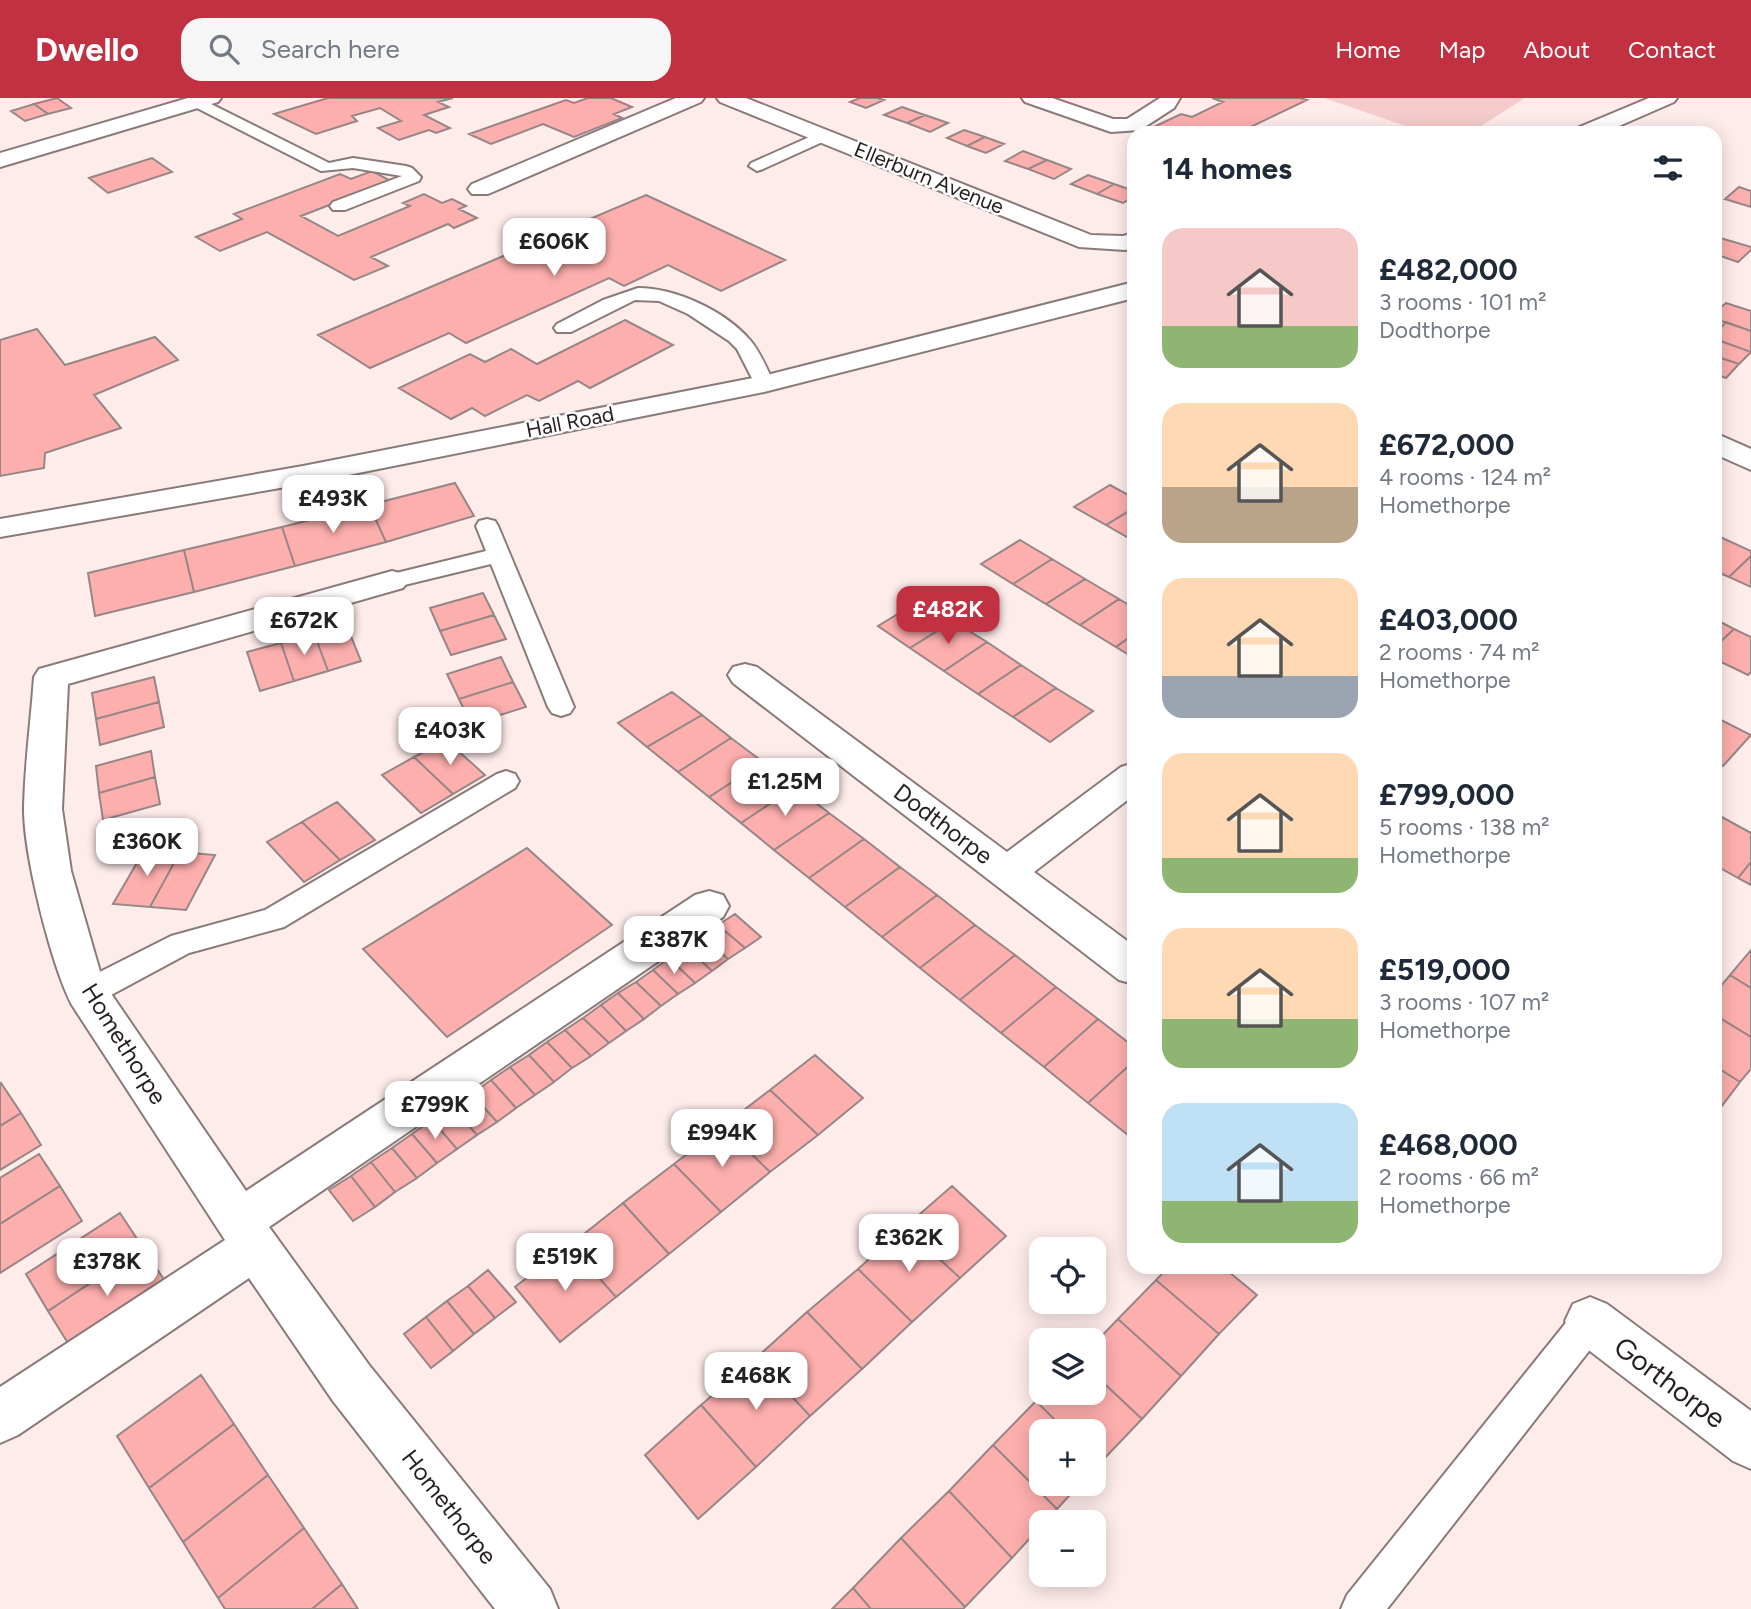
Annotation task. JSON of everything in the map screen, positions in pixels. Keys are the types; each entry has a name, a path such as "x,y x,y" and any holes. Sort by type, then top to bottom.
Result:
{"street":[{"path":"480,189 694,98"},
{"name":"Ellerburn Avenue","path":"727,98 1088,242 1127,242"},
{"path":"1040,99 1111,126 1132,125 1167,104 1170,98"},
{"path":"1601,126 1667,98"},
{"path":"0,160 204,100"},
{"name":"Hall Road","path":"0,528 303,475 764,384 1127,292"},
{"name":"Homethorpe","path":"392,581 51,677 43,809 52,871 87,993 247,1234 351,1383 530,1609"},
{"name":"Dodthorpe","path":"745,675 1127,963"},
{"name":"Dodthorpe","path":"1007,872 1127,781"},
{"path":"0,1417 247,1234 709,905"},
{"name":"Gorthorpe","path":"1590,1321 1751,1443"}],"lane":[{"path":"204,100 234,124 327,167 363,164 406,171 413,177 339,205"},
{"path":"757,166 823,136"},
{"path":"564,328 637,294 652,293 667,297 718,323 735,335 746,347 764,384"},
{"path":"487,526 561,707"},
{"path":"392,581 498,555"},
{"path":"87,993 181,944 274,919 506,782"},
{"path":"1361,1609 1590,1321"}],"shaded area":[{"path":"1324,98 1525,98 1481,126 1406,126"}],"building":[{"path":"57,98 71,108 48,114 34,104"},
{"path":"328,98 453,98 438,102 449,107 424,115 450,128 436,133 429,130 399,140 378,128 401,121 380,108 352,116 357,121 316,134 274,114"},
{"path":"588,98 611,98 632,107 614,114 622,118 574,137 543,124 491,144 469,134 566,100 574,103"},
{"path":"860,98 884,100 866,108 850,102"},
{"path":"1212,98 1307,100 1253,126 1156,126 1181,114 1192,117 1223,102"},
{"path":"34,104 48,114 25,121 11,111"},
{"path":"902,107 925,115 907,123 884,115"},
{"path":"925,115 948,123 930,132 907,123"},
{"path":"964,130 985,137 967,146 947,138"},
{"path":"985,137 1004,144 986,153 967,146"},
{"path":"1023,151 1047,160 1028,169 1005,161"},
{"path":"152,158 172,172 108,193 89,178"},
{"path":"1047,160 1071,169 1054,179 1028,169"},
{"path":"372,171 391,181 301,216 338,236 410,206 403,203 424,194 442,203 452,199 466,206 459,209 477,218 454,228 448,224 371,257 388,266 354,280 267,232 220,251 196,237 242,219 234,214 340,174 351,179"},
{"path":"1088,175 1114,184 1097,194 1071,184"},
{"path":"1114,184 1127,189 1127,201 1123,203 1097,194"},
{"path":"1739,187 1751,191 1751,207 1725,199"},
{"path":"646,195 785,260 721,291 668,265 624,286 609,278 466,343 449,333 370,368 318,335"},
{"path":"1722,238 1751,247 1738,262 1722,256"},
{"path":"1726,303 1751,311 1751,331 1722,321 1722,306"},
{"path":"625,320 673,345 590,388 578,381 539,401 527,395 485,416 472,408 451,419 399,388 470,354 485,362 511,349 537,364"},
{"path":"1726,322 1751,331 1751,352 1722,342 1722,326"},
{"path":"37,329 65,365 155,337 178,360 94,395 121,428 45,453 44,468 0,476 0,340"},
{"path":"1722,342 1751,352 1739,364 1722,358"},
{"path":"1722,358 1739,364 1726,378 1722,377"},
{"path":"455,483 474,516 386,542 369,505"},
{"path":"1110,485 1127,494 1127,512 1106,525 1074,507"},
{"path":"369,505 386,542 295,566 282,527"},
{"path":"1127,512 1127,537 1106,525"},
{"path":"282,527 295,566 194,592 184,550"},
{"path":"1722,538 1751,551 1751,556 1729,577 1722,574"},
{"path":"1020,540 1052,559 1013,584 981,564"},
{"path":"184,550 194,592 95,616 88,573"},
{"path":"1751,556 1751,587 1729,577"},
{"path":"1052,559 1085,579 1046,604 1013,584"},
{"path":"1085,579 1119,599 1080,625 1046,604"},
{"path":"483,593 494,615 440,631 430,608"},
{"path":"1119,599 1127,604 1127,639 1116,647 1080,625"},
{"path":"921,600 953,621 910,648 878,626"},
{"path":"494,615 506,639 451,655 440,631"},
{"path":"953,621 987,642 944,671 910,648"},
{"path":"1722,623 1734,629 1722,640"},
{"path":"346,624 361,661 328,671 314,633"},
{"path":"1734,629 1751,637 1751,672 1748,675 1722,662 1722,640"},
{"path":"314,633 328,671 294,681 281,643"},
{"path":"1127,639 1127,654 1116,647"},
{"path":"987,642 1021,665 978,694 944,671"},
{"path":"281,643 294,681 260,691 247,652"},
{"path":"501,657 513,682 459,699 447,674"},
{"path":"1021,665 1056,688 1013,717 978,694"},
{"path":"154,677 159,702 96,719 92,693"},
{"path":"513,682 526,707 471,724 459,699"},
{"path":"1056,688 1093,711 1050,742 1013,717"},
{"path":"672,692 702,715 647,747 618,723"},
{"path":"159,702 164,727 100,745 96,719"},
{"path":"702,715 731,738 678,772 647,747"},
{"path":"1722,720 1751,735 1722,766"},
{"path":"731,738 763,762 709,797 678,772"},
{"path":"446,740 485,775 453,794 414,757"},
{"path":"151,751 155,777 99,793 96,766"},
{"path":"414,757 453,794 421,813 382,775"},
{"path":"763,762 795,787 741,823 709,797"},
{"path":"155,777 160,804 103,820 99,793"},
{"path":"795,787 829,813 774,850 741,823"},
{"path":"337,802 375,840 340,860 302,822"},
{"path":"829,813 864,839 809,878 774,850"},
{"path":"1722,817 1751,833 1751,862 1738,878 1722,869"},
{"path":"302,822 340,860 304,882 267,842"},
{"path":"864,839 900,867 845,907 809,878"},
{"path":"527,848 612,925 447,1037 363,949"},
{"path":"145,849 180,852 150,907 113,904"},
{"path":"180,852 215,855 186,910 150,907"},
{"path":"1751,862 1751,885 1738,878"},
{"path":"900,867 937,895 882,937 845,907"},
{"path":"937,895 975,925 920,968 882,937"},
{"path":"735,914 761,937 745,948 718,925"},
{"path":"718,925 745,948 728,959 702,936"},
{"path":"975,925 1015,955 960,1000 920,968"},
{"path":"702,936 728,959 712,971 686,947"},
{"path":"686,947 712,971 695,983 669,958"},
{"path":"1751,950 1751,988 1730,975"},
{"path":"1015,955 1056,987 1001,1033 960,1000"},
{"path":"669,958 695,983 678,994 653,970"},
{"path":"653,970 678,994 661,1006 636,982"},
{"path":"1730,975 1751,988 1751,1037 1722,1019 1722,985"},
{"path":"636,982 661,1006 644,1019 618,993"},
{"path":"1056,987 1098,1019 1044,1067 1001,1033"},
{"path":"618,993 644,1019 626,1031 601,1005"},
{"path":"601,1005 626,1031 609,1043 583,1018"},
{"path":"583,1018 609,1043 591,1056 565,1030"},
{"path":"1098,1019 1127,1042 1127,1067 1088,1103 1044,1067"},
{"path":"1722,1019 1751,1037 1751,1069 1740,1082 1722,1070"},
{"path":"565,1030 591,1056 572,1068 547,1042"},
{"path":"547,1042 572,1068 554,1082 529,1055"},
{"path":"529,1055 554,1082 535,1095 510,1067"},
{"path":"815,1055 863,1098 818,1135 770,1090"},
{"path":"510,1067 535,1095 516,1108 491,1080"},
{"path":"1127,1067 1127,1134 1088,1103"},
{"path":"1722,1070 1740,1082 1722,1106"},
{"path":"491,1080 516,1108 497,1122 472,1094"},
{"path":"0,1084 21,1113 0,1126"},
{"path":"770,1090 818,1135 770,1172 723,1126"},
{"path":"472,1094 497,1122 477,1135 452,1107"},
{"path":"452,1107 477,1135 457,1149 432,1120"},
{"path":"21,1113 41,1145 0,1170 0,1126"},
{"path":"432,1120 457,1149 437,1163 412,1134"},
{"path":"723,1126 770,1172 721,1212 674,1164"},
{"path":"412,1134 437,1163 417,1178 392,1148"},
{"path":"392,1148 417,1178 395,1192 371,1162"},
{"path":"39,1154 60,1186 0,1224 0,1178"},
{"path":"371,1162 395,1192 375,1207 351,1176"},
{"path":"674,1164 721,1212 669,1254 623,1203"},
{"path":"351,1176 375,1207 353,1221 329,1190"},
{"path":"60,1186 82,1221 0,1273 0,1224"},
{"path":"952,1186 1006,1236 960,1278 905,1227"},
{"path":"623,1203 669,1254 616,1297 570,1245"},
{"path":"120,1213 143,1248 48,1311 26,1274"},
{"path":"905,1227 960,1278 912,1322 858,1269"},
{"path":"570,1245 616,1297 560,1342 515,1287"},
{"path":"143,1248 167,1284 71,1348 48,1311"},
{"path":"858,1269 912,1322 862,1369 807,1312"},
{"path":"488,1270 516,1302 495,1318 468,1286"},
{"path":"1162,1274 1232,1274 1257,1295 1219,1334 1156,1280"},
{"path":"1156,1280 1219,1334 1181,1376 1118,1319"},
{"path":"468,1286 495,1318 474,1334 447,1301"},
{"path":"447,1301 474,1334 453,1351 426,1317"},
{"path":"807,1312 862,1369 810,1416 756,1358"},
{"path":"426,1317 453,1351 431,1368 404,1334"},
{"path":"1118,1319 1181,1376 1142,1419 1106,1385 1106,1332"},
{"path":"756,1358 810,1416 756,1467 701,1405"},
{"path":"201,1375 234,1424 149,1488 117,1436"},
{"path":"1106,1385 1142,1419 1106,1457 1106,1419 1054,1419 1040,1405 1106,1405"},
{"path":"701,1405 756,1467 698,1519 645,1455"},
{"path":"1032,1405 1040,1405 1054,1419 1029,1419 1029,1481 993,1445"},
{"path":"234,1424 268,1475 183,1542 149,1488"},
{"path":"993,1445 1029,1481 1029,1496 1044,1496 1057,1509 1029,1510 1029,1539 1012,1558 949,1491"},
{"path":"268,1475 304,1528 218,1598 183,1542"},
{"path":"949,1491 1012,1558 965,1607 901,1538"},
{"path":"1044,1496 1069,1496 1057,1509"},
{"path":"304,1528 342,1584 312,1609 225,1609 218,1598"},
{"path":"901,1538 965,1607 963,1609 871,1609 853,1588"},
{"path":"342,1584 358,1609 312,1609"},
{"path":"853,1588 871,1609 832,1609"}]}
